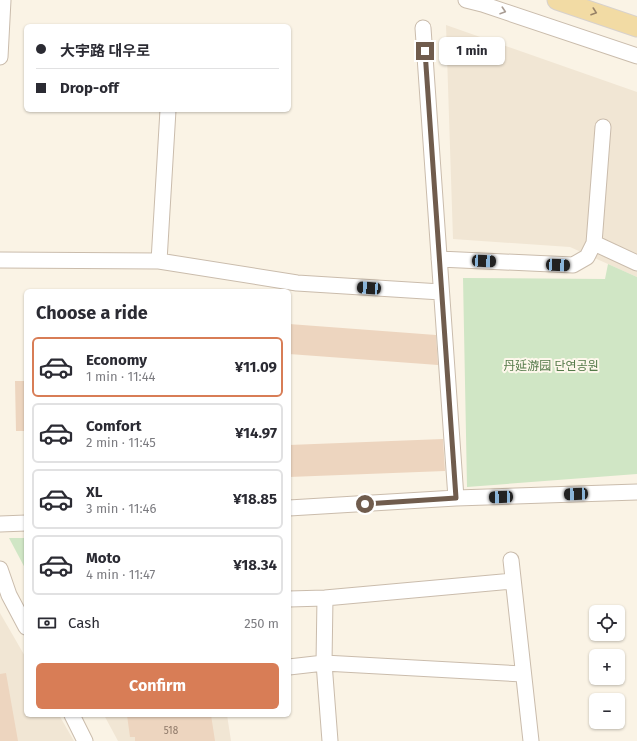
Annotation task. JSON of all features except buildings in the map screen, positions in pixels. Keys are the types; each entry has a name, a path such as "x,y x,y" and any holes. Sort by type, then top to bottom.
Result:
{"main road":[{"path":"557,0 637,27"}],"street":[{"path":"0,57 3,0"},
{"path":"466,0 637,56"},
{"path":"423,28 456,498"},
{"path":"159,261 168,112"},
{"path":"439,259 573,266 587,257 594,243 603,127"},
{"path":"594,243 637,263"},
{"path":"0,260 159,261 297,283 441,292"},
{"path":"291,508 456,498 637,492"},
{"path":"0,524 24,523"},
{"path":"511,560 531,741"},
{"path":"0,568 9,595 24,623"},
{"path":"291,599 325,598 513,580"},
{"path":"325,598 324,663 330,741"},
{"path":"291,667 324,663 524,674"},
{"path":"73,717 85,741"}],"shaded area":[{"path":"446,25 637,92 637,277 570,247 453,239"},
{"path":"0,613 24,655 24,717 60,717 74,741 0,741"},
{"path":"105,717 227,717 231,741 118,741"}],"green space":[{"name":"丹延游园 단연공원","path":"608,264 637,277 637,474 467,487 463,278 605,279"},
{"path":"9,538 24,538 24,566"}],"route":[{"path":"365,504 456,498 425,51"}]}
